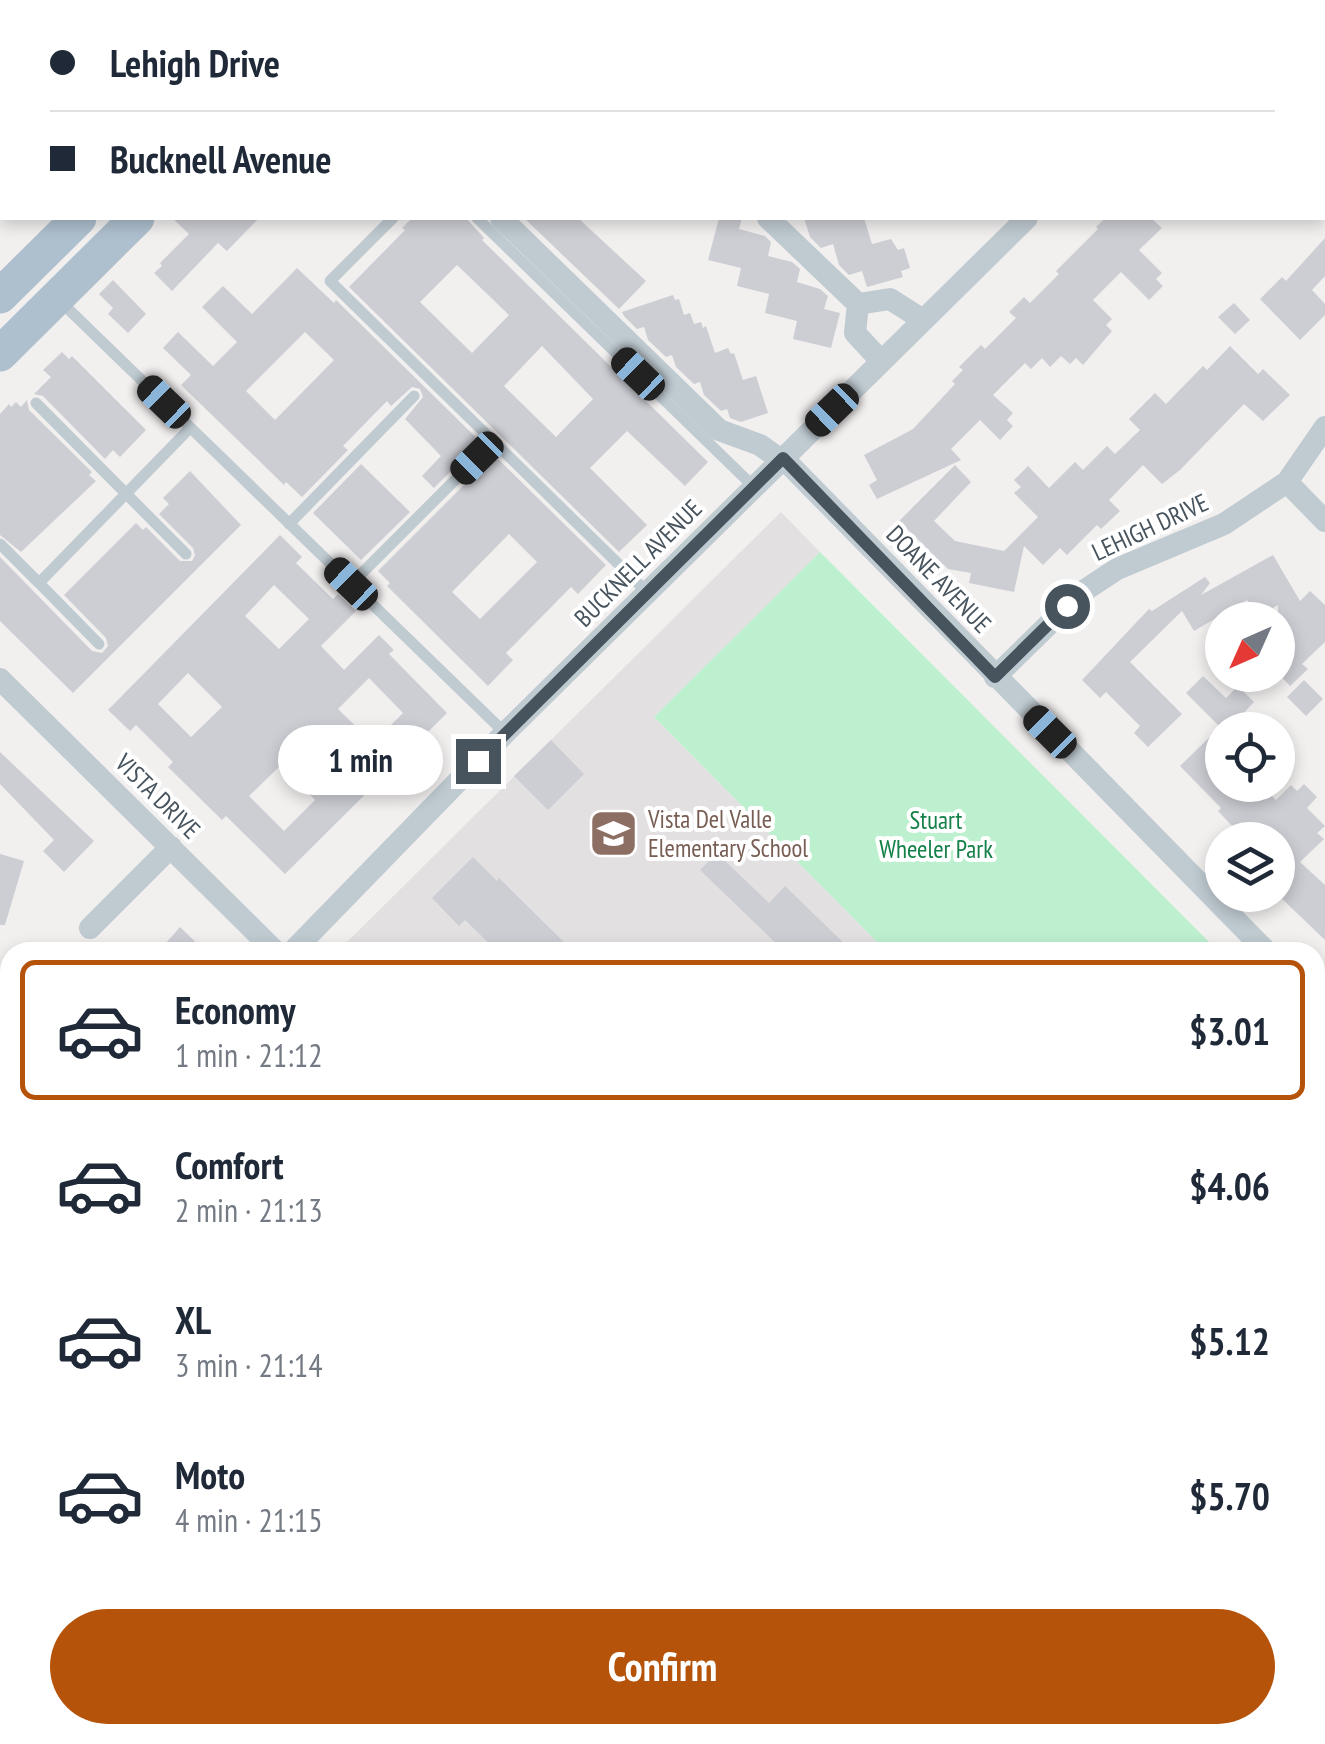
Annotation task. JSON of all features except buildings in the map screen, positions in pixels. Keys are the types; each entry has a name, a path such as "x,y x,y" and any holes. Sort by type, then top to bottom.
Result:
{"main road":[{"path":"1,294 76,220"},
{"path":"0,354 135,220"}],"street":[{"name":"DOANE AVENUE","path":"503,220 719,430 760,445 782,459 1256,942"},
{"path":"770,220 858,304"},
{"name":"BUCKNELL AVENUE","path":"302,942 505,733 1020,220"},
{"path":"858,304 890,300 923,320"},
{"path":"858,304 854,332 881,362"},
{"name":"LEHIGH DRIVE","path":"995,677 1093,584 1116,569 1224,524 1287,482 1325,427"},
{"path":"1287,482 1325,521"},
{"name":"VISTA DRIVE","path":"0,680 266,942"},
{"path":"90,928 171,847"}],"lane":[{"path":"391,220 330,281 648,592"},
{"path":"479,220 754,487"},
{"path":"56,298 505,733"},
{"path":"289,524 414,396"},
{"path":"36,403 186,554"},
{"path":"39,583 190,428"},
{"path":"351,584 477,458"},
{"path":"0,544 99,644"}],"shaded area":[{"name":"Vista Del Valle Elementary School","path":"781,512 820,552 654,717 877,942 347,942"}],"green space":[{"name":"Stuart Wheeler Park","path":"820,552 1209,942 877,942 654,717"}],"place":[{"name":"Vista Del Valle Elementary School","path":"613,833"}],"route":[{"path":"478,761 783,458 995,677 1067,606"}]}
